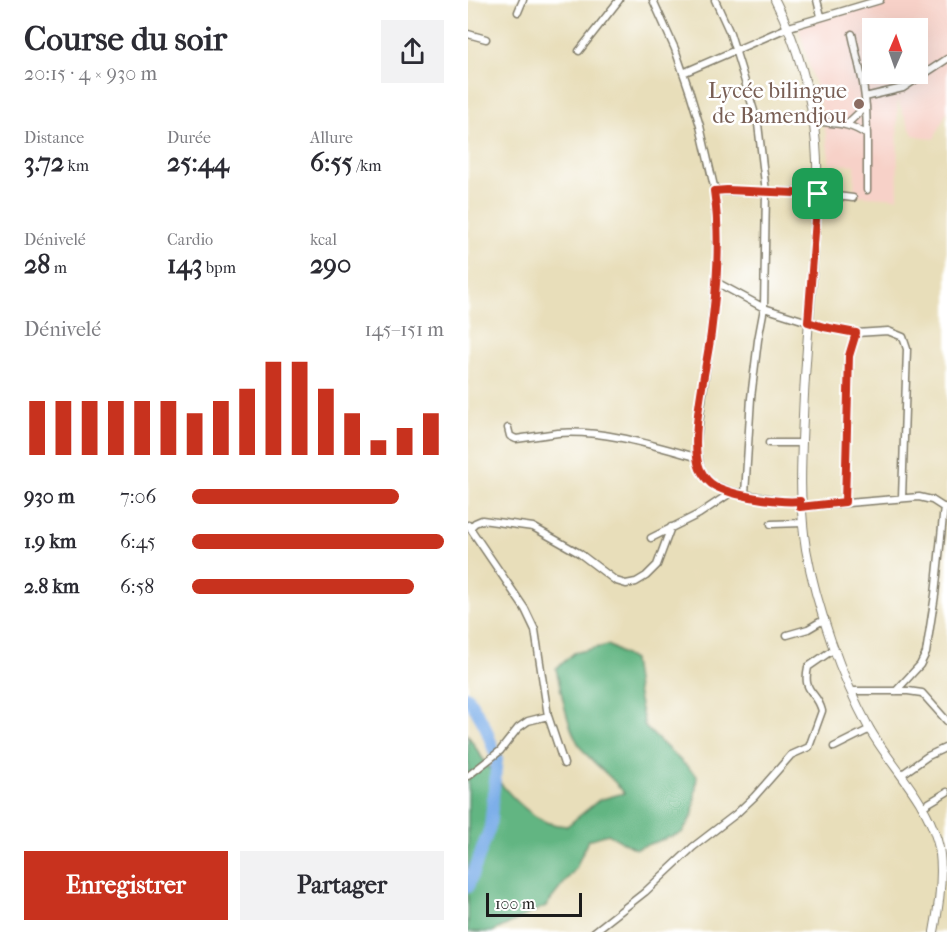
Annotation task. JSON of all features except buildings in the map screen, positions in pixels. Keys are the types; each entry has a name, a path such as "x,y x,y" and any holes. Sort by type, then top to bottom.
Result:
{"main road":[{"path":"775,0 789,27 813,121 816,144 818,194 801,443 800,504 803,523 815,587 834,649 851,691 870,729 902,774 933,827 939,853 938,909 934,932"}],"street":[{"path":"518,12 523,0"},
{"path":"579,51 619,0"},
{"path":"653,0 683,73 700,126 714,191 718,246 716,282 697,428 696,457 701,471 714,486 732,492 800,504 925,498 946,508 930,638 920,665 896,691"},
{"path":"715,0 730,33 758,124 766,192 764,308 752,387 745,494"},
{"path":"817,0 821,16"},
{"path":"683,73 789,27 877,0"},
{"path":"852,33 866,106 867,190"},
{"path":"468,34 486,39"},
{"path":"865,98 903,88 947,59"},
{"path":"847,124 866,106"},
{"path":"813,121 855,126 867,135"},
{"path":"714,191 818,194 853,198"},
{"path":"716,282 764,308 824,327 856,333 888,331 903,337 906,343 902,498"},
{"path":"845,502 849,356 856,333"},
{"path":"508,428 510,436 516,439 560,433 597,435 630,440 696,457"},
{"path":"769,443 801,443"},
{"path":"651,538 699,514 732,492"},
{"path":"564,764 548,716 536,630 525,609 469,526 482,520 533,527 579,553 616,580 626,584 636,582 646,576 657,565 671,527"},
{"path":"771,524 803,523"},
{"path":"787,635 808,629 825,618"},
{"path":"594,932 645,892 693,847 742,808 791,755 809,747 822,711 805,680 808,668 834,649"},
{"path":"851,691 922,693 947,721"},
{"path":"468,776 500,751 518,728 528,721 548,716"},
{"path":"834,747 870,729"},
{"path":"902,774 928,756 947,747"},
{"path":"922,807 947,792"}],"shaded area":[{"name":"Lycée bilingue de Bamendjou","path":"899,0 947,0 947,111 934,139 913,135 897,99 898,198 854,195 855,165 830,164 823,115 799,29 802,26"}],"green space":[{"path":"608,645 633,660 645,727 697,776 693,814 682,833 635,849 608,834 588,840 576,868 546,906 492,932 468,932 468,735 501,784 521,805 547,822 567,826 599,800 624,793 587,755 572,732 556,669 574,653"}],"waterway":[{"path":"468,697 485,726 497,759 490,827 468,887"}],"place":[{"name":"Lycée bilingue de Bamendjou","path":"859,104"}],"route":[{"path":"714,191 818,194 808,322 856,333 849,356 845,502 800,507 800,501 770,500 714,486 701,471 696,457 696,436 706,373 718,261 714,191"}]}
